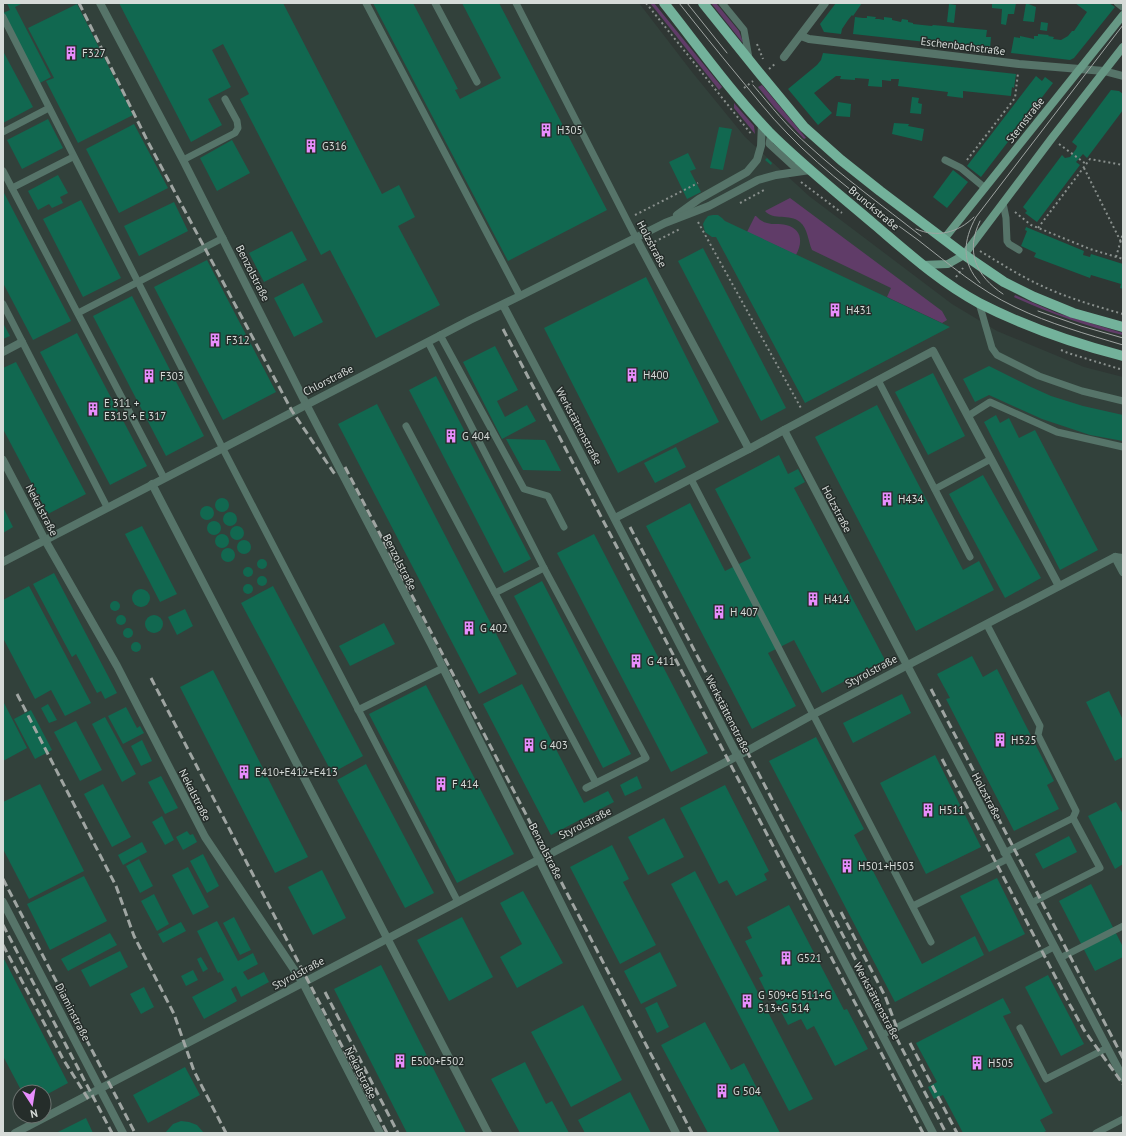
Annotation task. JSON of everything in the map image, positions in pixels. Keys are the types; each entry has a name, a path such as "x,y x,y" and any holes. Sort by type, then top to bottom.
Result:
{"main road":[{"name":"Brunckstraße","path":"664,3 736,94 762,124 810,170 922,265 979,303 1042,329 1123,356"},
{"name":"Brunckstraße","path":"703,3 749,61 764,72 804,127 841,160 880,191 1004,282 1034,297 1073,313 1123,327"},
{"name":"Sternstraße","path":"944,239 1123,15"},
{"path":"922,265 948,264 968,257 971,245 1123,47"}],"street":[{"name":"Benzolstraße","path":"100,3 183,160 306,404 443,668 676,1133"},
{"path":"784,57 825,3"},
{"path":"1118,3 1123,7"},
{"name":"Eschenbachstraße","path":"801,36 809,39 1019,64 1104,71 1123,76"},
{"name":"Chlorstraße","path":"665,223 699,199 747,172 757,160 761,146 762,124"},
{"name":"Chlorstraße","path":"3,562 440,335 503,305 665,223 705,207 758,180 776,175 810,170"},
{"name":"Holzstraße","path":"636,238 749,449"},
{"name":"Werkstättenstraße","path":"503,305 616,518 737,756 933,1133"},
{"path":"3,352 22,342"},
{"path":"616,518 749,449 933,350 1059,586"},
{"name":"Holzstraße","path":"784,430 1122,1076"},
{"name":"Nekalstraße","path":"3,460 45,540 117,666 205,837 302,983 380,1133"},
{"path":"152,484 488,1133"},
{"path":"1119,558 1123,572"},
{"name":"Styrolstraße","path":"15,1133 737,756 906,665 1059,586 1119,558"},
{"name":"Diaminstraße","path":"3,902 123,1133"}],"lane":[{"path":"366,3 520,296"},
{"path":"435,3 477,82"},
{"name":"Holzstraße","path":"516,3 636,238"},
{"path":"722,3 744,30 749,61"},
{"path":"3,17 222,447 458,902"},
{"path":"183,160 235,133 238,128 237,121 225,99"},
{"path":"3,132 49,108"},
{"path":"12,188 73,156"},
{"path":"945,160 961,168 986,188"},
{"path":"3,171 164,478"},
{"path":"1003,203 1006,218 1007,241 1019,250"},
{"path":"78,313 223,238"},
{"path":"979,303 992,348 997,355 1039,376 1082,391 1123,401"},
{"path":"3,304 107,507"},
{"path":"440,335 524,489 548,496 564,526"},
{"path":"428,342 544,568 646,758 586,788"},
{"path":"878,380 970,557"},
{"path":"968,416 990,402 1058,432 1123,447"},
{"path":"406,426 596,783"},
{"path":"935,489 991,459"},
{"path":"691,479 932,942"},
{"path":"495,593 544,568"},
{"path":"913,906 1073,818 1076,811 1038,735 1040,726 987,624"},
{"path":"358,710 443,668"},
{"path":"1031,904 1100,868 1073,818"},
{"path":"1060,958 1123,926"},
{"path":"882,1035 1054,947"},
{"path":"1020,1028 1046,1079 1107,1048"},
{"path":"1096,1133 1123,1119"}],"path":[{"path":"646,3 726,103 764,72"},
{"path":"757,43 765,63"},
{"path":"961,168 1015,98 1017,78"},
{"path":"1052,138 1086,164"},
{"path":"1038,228 1090,159 1123,165"},
{"path":"1084,167 1121,242"},
{"path":"627,219 698,183"},
{"path":"737,204 767,189"},
{"path":"1003,203 1031,225 1090,249 1123,259"},
{"path":"698,221 806,418"},
{"path":"642,248 684,228"},
{"path":"1116,257 1123,234"},
{"path":"971,245 1018,274 1042,286 1081,301 1123,314"},
{"path":"962,293 967,285 956,277 967,263 968,257 986,254"}],"shaded area":[{"path":"3,3 639,3 692,72 745,137 809,196 952,304 997,331 1084,367 1123,377 1123,1133 3,1133"},
{"path":"650,3 654,3 722,87 719,90"},
{"path":"711,3 716,3 739,31 743,42 742,42"},
{"path":"762,85 806,138 804,139 774,107 758,87"},
{"path":"734,103 754,126 755,134 734,108"},
{"path":"790,198 942,311 947,320 942,323 887,297 891,288 812,250 803,225 796,219 773,216 765,211"},
{"path":"755,216 765,223 784,224 795,230 800,237 800,245 796,255 747,232"},
{"path":"1015,295 1057,313 1123,333 1123,335 1095,328 1054,314 1014,297"}],"building":[{"path":"7,3 23,3 15,7 51,77 38,84 3,16 3,13 10,10"},
{"path":"119,3 283,3 382,194 399,185 415,217 398,226 440,305 376,338 330,250 321,255 240,99 249,94 223,44 212,50 231,87 208,99 222,125 191,142"},
{"path":"373,3 413,3 458,89 455,90 460,99 501,78 462,3 499,3 607,210 508,261"},
{"path":"836,3 862,3 853,16 852,15 848,20 842,29 841,34 824,32 820,24"},
{"path":"992,3 1016,3 1014,14 1008,14 1006,25 1001,24 1002,9 992,8"},
{"path":"1026,3 1036,7 1034,22 1023,21"},
{"path":"1075,3 1109,3 1115,7 1074,58 1070,60 1011,53 1014,37 1020,38 1020,36 1034,39 1034,36 1038,36 1038,34 1049,35 1048,36 1054,37 1053,39 1061,40 1068,36 1072,31 1074,31 1087,12"},
{"name":"F327","path":"77,4 133,115 78,143 46,81 54,78 28,28"},
{"path":"949,4 956,5 954,23 947,22"},
{"path":"867,16 884,20 884,17 892,18 892,20 901,22 902,19 908,20 908,22 913,24 987,30 986,37 991,37 990,49 853,34 855,17 867,18"},
{"path":"1041,22 1048,23 1047,31 1040,30"},
{"path":"3,51 33,107 3,123"},
{"path":"823,53 1016,74 1014,88 1012,87 1011,96 963,91 963,98 947,96 948,92 898,86 899,79 891,79 891,81 882,80 882,87 868,86 869,79 840,79 841,76 836,76 814,93 832,113 818,125 788,89 817,65 821,60"},
{"path":"1036,76 1042,81 1045,77 1053,83 981,177 967,166"},
{"path":"1111,90 1119,91 1123,94 1123,110 1087,158 1083,154 1076,162 1080,165 1037,222 1025,213 1027,211 1023,207 1062,155 1065,158 1070,157 1077,146 1072,142"},
{"path":"912,97 919,98 918,103 922,104 921,114 910,113"},
{"path":"838,102 851,104 850,117 836,116"},
{"path":"48,119 63,148 22,169 7,140"},
{"path":"894,123 909,124 908,126 924,129 922,141 892,134"},
{"path":"134,124 168,188 119,213 86,149"},
{"path":"719,127 732,129 723,170 710,168"},
{"path":"232,140 250,173 217,191 200,158"},
{"path":"688,153 696,169 690,171 701,192 687,199 669,162"},
{"path":"767,158 772,163 771,165 765,160"},
{"path":"953,170 968,182 947,208 933,197"},
{"path":"58,175 68,193 60,197 63,203 52,208 49,204 38,210 28,191"},
{"path":"3,191 71,321 33,340 3,283"},
{"path":"81,200 121,278 83,297 43,219"},
{"path":"174,202 188,231 139,256 124,226"},
{"name":"H431","path":"718,215 725,221 950,327 805,403 716,237 712,237 705,232 703,224 708,216"},
{"path":"1026,227 1084,251 1083,255 1090,257 1091,254 1123,264 1123,289 1120,288 1121,284 1091,275 1090,278 1034,257 1036,253 1021,246 1027,231 1025,230"},
{"path":"292,231 307,260 264,282 249,253"},
{"path":"703,248 786,408 761,421 678,261"},
{"name":"F312","path":"207,260 276,392 223,420 154,287"},
{"name":"H400","path":"646,277 719,422 618,473 544,328"},
{"path":"303,283 323,322 294,337 274,298"},
{"name":"F303","path":"132,296 204,436 166,456 93,316"},
{"path":"3,323 10,336 3,339"},
{"name":"E 311 + E315 + E 317","path":"77,333 147,466 110,485 40,352"},
{"path":"495,346 518,390 497,401 505,417 527,405 536,421 502,439 463,362"},
{"path":"16,362 86,494 48,514 3,429 3,368"},
{"path":"989,366 1051,396 1083,406 1123,415 1123,441 1090,435 1042,419 989,395 975,402 963,379"},
{"path":"933,373 965,436 928,455 895,392"},
{"name":"G 404","path":"436,376 531,559 504,573 409,390"},
{"path":"377,404 517,674 479,694 338,424"},
{"name":"H434","path":"877,405 963,570 979,561 994,590 916,631 815,437"},
{"path":"996,415 1000,423 1009,418 1019,438 1035,430 1098,550 1060,570 984,422"},
{"path":"506,439 545,440 561,471 523,470"},
{"path":"676,447 686,467 655,483 644,463"},
{"path":"779,455 788,474 798,469 805,482 794,488 885,660 822,693 794,640 768,653 796,706 752,729 646,526 690,503 725,571 751,558 715,489"},
{"path":"983,475 1041,578 1005,598 949,494"},
{"path":"222,498 227,500 229,505 227,510 222,512 217,510 215,505 217,500"},
{"path":"207,506 212,508 214,513 212,518 207,520 202,518 200,513 202,508"},
{"path":"3,507 13,527 3,533"},
{"path":"230,512 235,514 237,519 235,524 230,526 225,524 223,519 225,514"},
{"path":"214,521 219,523 221,528 219,533 214,535 209,533 207,528 209,523"},
{"path":"142,526 177,594 160,602 125,534"},
{"path":"237,526 242,528 244,533 242,538 237,540 232,538 230,533 232,528"},
{"path":"222,534 227,536 229,541 227,546 222,548 217,546 215,541 217,536"},
{"name":"G 411","path":"594,534 708,753 671,772 557,553"},
{"path":"244,540 249,542 251,547 249,552 244,554 239,552 237,547 239,542"},
{"path":"228,548 233,550 235,555 233,560 228,562 223,560 221,555 223,550"},
{"path":"260,559 264,559 266,560 266,568 260,569 257,566 257,562"},
{"path":"246,567 250,567 252,568 252,576 246,577 243,574 243,570"},
{"path":"54,573 117,693 105,699 101,691 97,693 76,654 72,657 33,584"},
{"path":"260,576 264,576 266,577 266,585 260,586 257,583 257,579"},
{"path":"542,581 631,754 603,768 514,596"},
{"path":"246,584 250,584 252,585 252,593 246,594 243,591 243,587"},
{"path":"29,586 91,703 65,716 51,690 35,699 3,638 3,600"},
{"path":"273,586 363,756 332,773 241,603"},
{"path":"137,589 145,589 150,594 148,605 145,607 137,607 132,602 132,594"},
{"path":"113,601 117,601 120,606 117,611 113,611 110,608 110,604"},
{"path":"185,609 193,626 177,635 168,617"},
{"path":"119,615 123,615 126,620 123,625 119,625 116,622 116,618"},
{"path":"150,615 158,615 163,620 161,631 158,633 150,633 145,628 145,620"},
{"path":"384,623 395,644 350,666 339,646"},
{"path":"126,628 130,628 133,633 130,638 126,638 123,635 123,631"},
{"path":"134,642 138,642 141,647 138,652 134,652 131,649 131,645"},
{"name":"H525","path":"972,656 983,677 997,669 1054,781 1047,785 1059,809 1014,831 946,699 950,698 937,674"},
{"name":"E410+E412+E413","path":"213,670 308,857 275,873 180,687"},
{"name":"G 403","path":"522,684 584,803 608,791 614,802 551,835 483,704"},
{"name":"F 414","path":"426,685 514,854 457,883 369,714"},
{"path":"1109,691 1123,720 1123,757 1115,761 1086,702"},
{"path":"902,694 911,713 853,743 843,723"},
{"path":"3,701 27,748 3,761"},
{"path":"48,704 57,720 49,723 41,708"},
{"path":"126,707 137,728 140,726 144,733 123,744 108,716"},
{"path":"31,710 52,750 35,759 14,719"},
{"path":"105,717 136,774 122,782 92,724"},
{"path":"76,721 102,770 80,781 54,732"},
{"name":"H501+H503","path":"816,737 864,829 854,835 922,964 975,936 984,955 895,1002 769,761"},
{"path":"142,740 152,761 141,766 131,746"},
{"name":"H511","path":"935,755 981,847 926,874 880,783"},
{"path":"366,764 434,893 405,908 337,780"},
{"path":"161,776 178,808 165,814 148,782"},
{"path":"637,776 642,788 625,796 620,785"},
{"path":"40,784 84,871 29,899 3,849 3,802"},
{"path":"103,784 131,837 112,847 84,794"},
{"path":"725,785 769,871 764,874 767,880 736,896 727,880 719,884 680,808"},
{"path":"1116,802 1123,814 1123,864 1115,869 1088,816"},
{"path":"162,816 174,840 165,845 152,822"},
{"path":"664,818 684,857 648,875 628,837"},
{"path":"187,831 190,835 193,834 197,842 183,850 176,837"},
{"path":"1069,836 1077,852 1043,869 1035,854"},
{"path":"142,842 147,852 123,865 118,855"},
{"path":"612,845 629,879 623,882 656,945 620,964 570,867"},
{"path":"203,854 219,886 207,893 190,861"},
{"path":"139,859 153,886 140,893 126,866"},
{"path":"188,867 209,907 193,915 172,875"},
{"path":"322,870 346,918 313,935 288,887"},
{"name":"G 509+G 511+G 513+G 514","path":"695,871 813,1099 789,1111 671,884"},
{"path":"84,876 107,921 50,950 27,904"},
{"path":"997,878 1025,934 989,952 960,896"},
{"path":"1091,884 1123,947 1123,957 1095,971 1059,901"},
{"path":"523,891 563,963 517,988 500,957 522,944 500,903"},
{"path":"154,894 169,924 157,931 141,901"},
{"name":"G521","path":"789,905 844,1010 847,1009 868,1049 835,1066 814,1026 807,1030 801,1019 788,1025 772,994 768,996 759,978 763,976 745,941 752,938 747,927"},
{"path":"234,917 251,950 240,955 223,923"},
{"path":"462,917 493,977 449,1001 417,940"},
{"path":"217,921 238,961 253,953 258,964 243,972 248,980 264,972 269,982 241,997 236,986 231,989 237,1001 204,1019 192,997 224,980 220,972 218,973 197,931"},
{"path":"181,922 186,931 163,943 158,934"},
{"path":"110,933 117,945 68,971 61,959"},
{"path":"120,951 128,967 90,987 81,970"},
{"path":"660,952 677,986 641,1004 624,971"},
{"path":"3,957 68,1083 52,1092 52,1084 18,1084 3,1056"},
{"path":"201,957 208,969 203,972 197,959"},
{"name":"E500+E502","path":"381,965 466,1133 407,1133 334,989"},
{"path":"193,970 198,980 186,986 181,976"},
{"path":"1048,975 1084,1044 1061,1056 1025,987"},
{"path":"144,987 154,1007 141,1014 130,994"},
{"name":"H505","path":"1003,998 1011,1013 1003,1016 1053,1113 1040,1120 1046,1131 1042,1133 963,1133 943,1095 934,1099 928,1087 937,1082 916,1043"},
{"path":"657,1002 669,1027 657,1033 645,1008"},
{"path":"583,1005 622,1080 571,1107 531,1032"},
{"name":"G 504","path":"705,1022 731,1070 744,1063 780,1133 708,1133 661,1045"},
{"path":"525,1062 546,1104 552,1101 569,1133 520,1133 491,1079"},
{"path":"185,1067 200,1095 148,1123 133,1095"},
{"path":"630,1092 651,1133 585,1133 578,1120"},
{"path":"86,1118 93,1133 56,1133"},
{"path":"181,1121 197,1125 204,1133 165,1133 173,1124"}],"tram line":[{"path":"679,3 780,126 834,176 867,202 989,293 1015,307 1055,324 1123,345"},
{"path":"687,3 727,53"},
{"path":"980,283 970,267 966,251 968,234 976,217 1123,25"},
{"path":"753,85 801,139 822,158 921,236"},
{"path":"916,229 932,233 947,232 961,227 974,217"},
{"path":"980,221 973,243 976,262 986,279 1003,294"},
{"path":"1038,311 1081,326 1123,338"}],"railway":[{"path":"79,3 148,142 292,411 336,476"},
{"path":"503,329 923,1133"},
{"path":"345,467 692,1133"},
{"path":"630,527 946,1133"},
{"path":"151,678 387,1133"},
{"path":"931,689 1123,1058"},
{"path":"17,694 116,886 134,936 174,1014 194,1071 226,1133"},
{"path":"942,759 1070,1005 1084,1030 1123,1084"},
{"path":"3,879 135,1133"},
{"path":"841,912 885,996 898,1031"},
{"path":"3,925 112,1133"},
{"path":"3,945 63,1059 89,1100"},
{"path":"325,992 398,1133"},
{"path":"910,1043 957,1133"}],"place":[{"name":"F327","path":"71,53"},
{"name":"H305","path":"546,130"},
{"name":"G316","path":"311,146"},
{"name":"H431","path":"835,310"},
{"name":"F312","path":"215,340"},
{"name":"H400","path":"632,375"},
{"name":"F303","path":"149,376"},
{"name":"E 311 + E315 + E 317","path":"93,409"},
{"name":"G 404","path":"451,436"},
{"name":"H434","path":"887,499"},
{"name":"H414","path":"813,599"},
{"name":"H 407","path":"719,612"},
{"name":"G 402","path":"469,628"},
{"name":"G 411","path":"636,661"},
{"name":"H525","path":"1000,740"},
{"name":"G 403","path":"529,745"},
{"name":"E410+E412+E413","path":"244,772"},
{"name":"F 414","path":"441,784"},
{"name":"H511","path":"928,810"},
{"name":"H501+H503","path":"847,866"},
{"name":"G521","path":"786,958"},
{"name":"G 509+G 511+G 513+G 514","path":"747,1001"},
{"name":"E500+E502","path":"400,1061"},
{"name":"H505","path":"977,1063"},
{"name":"G 504","path":"722,1091"}]}
